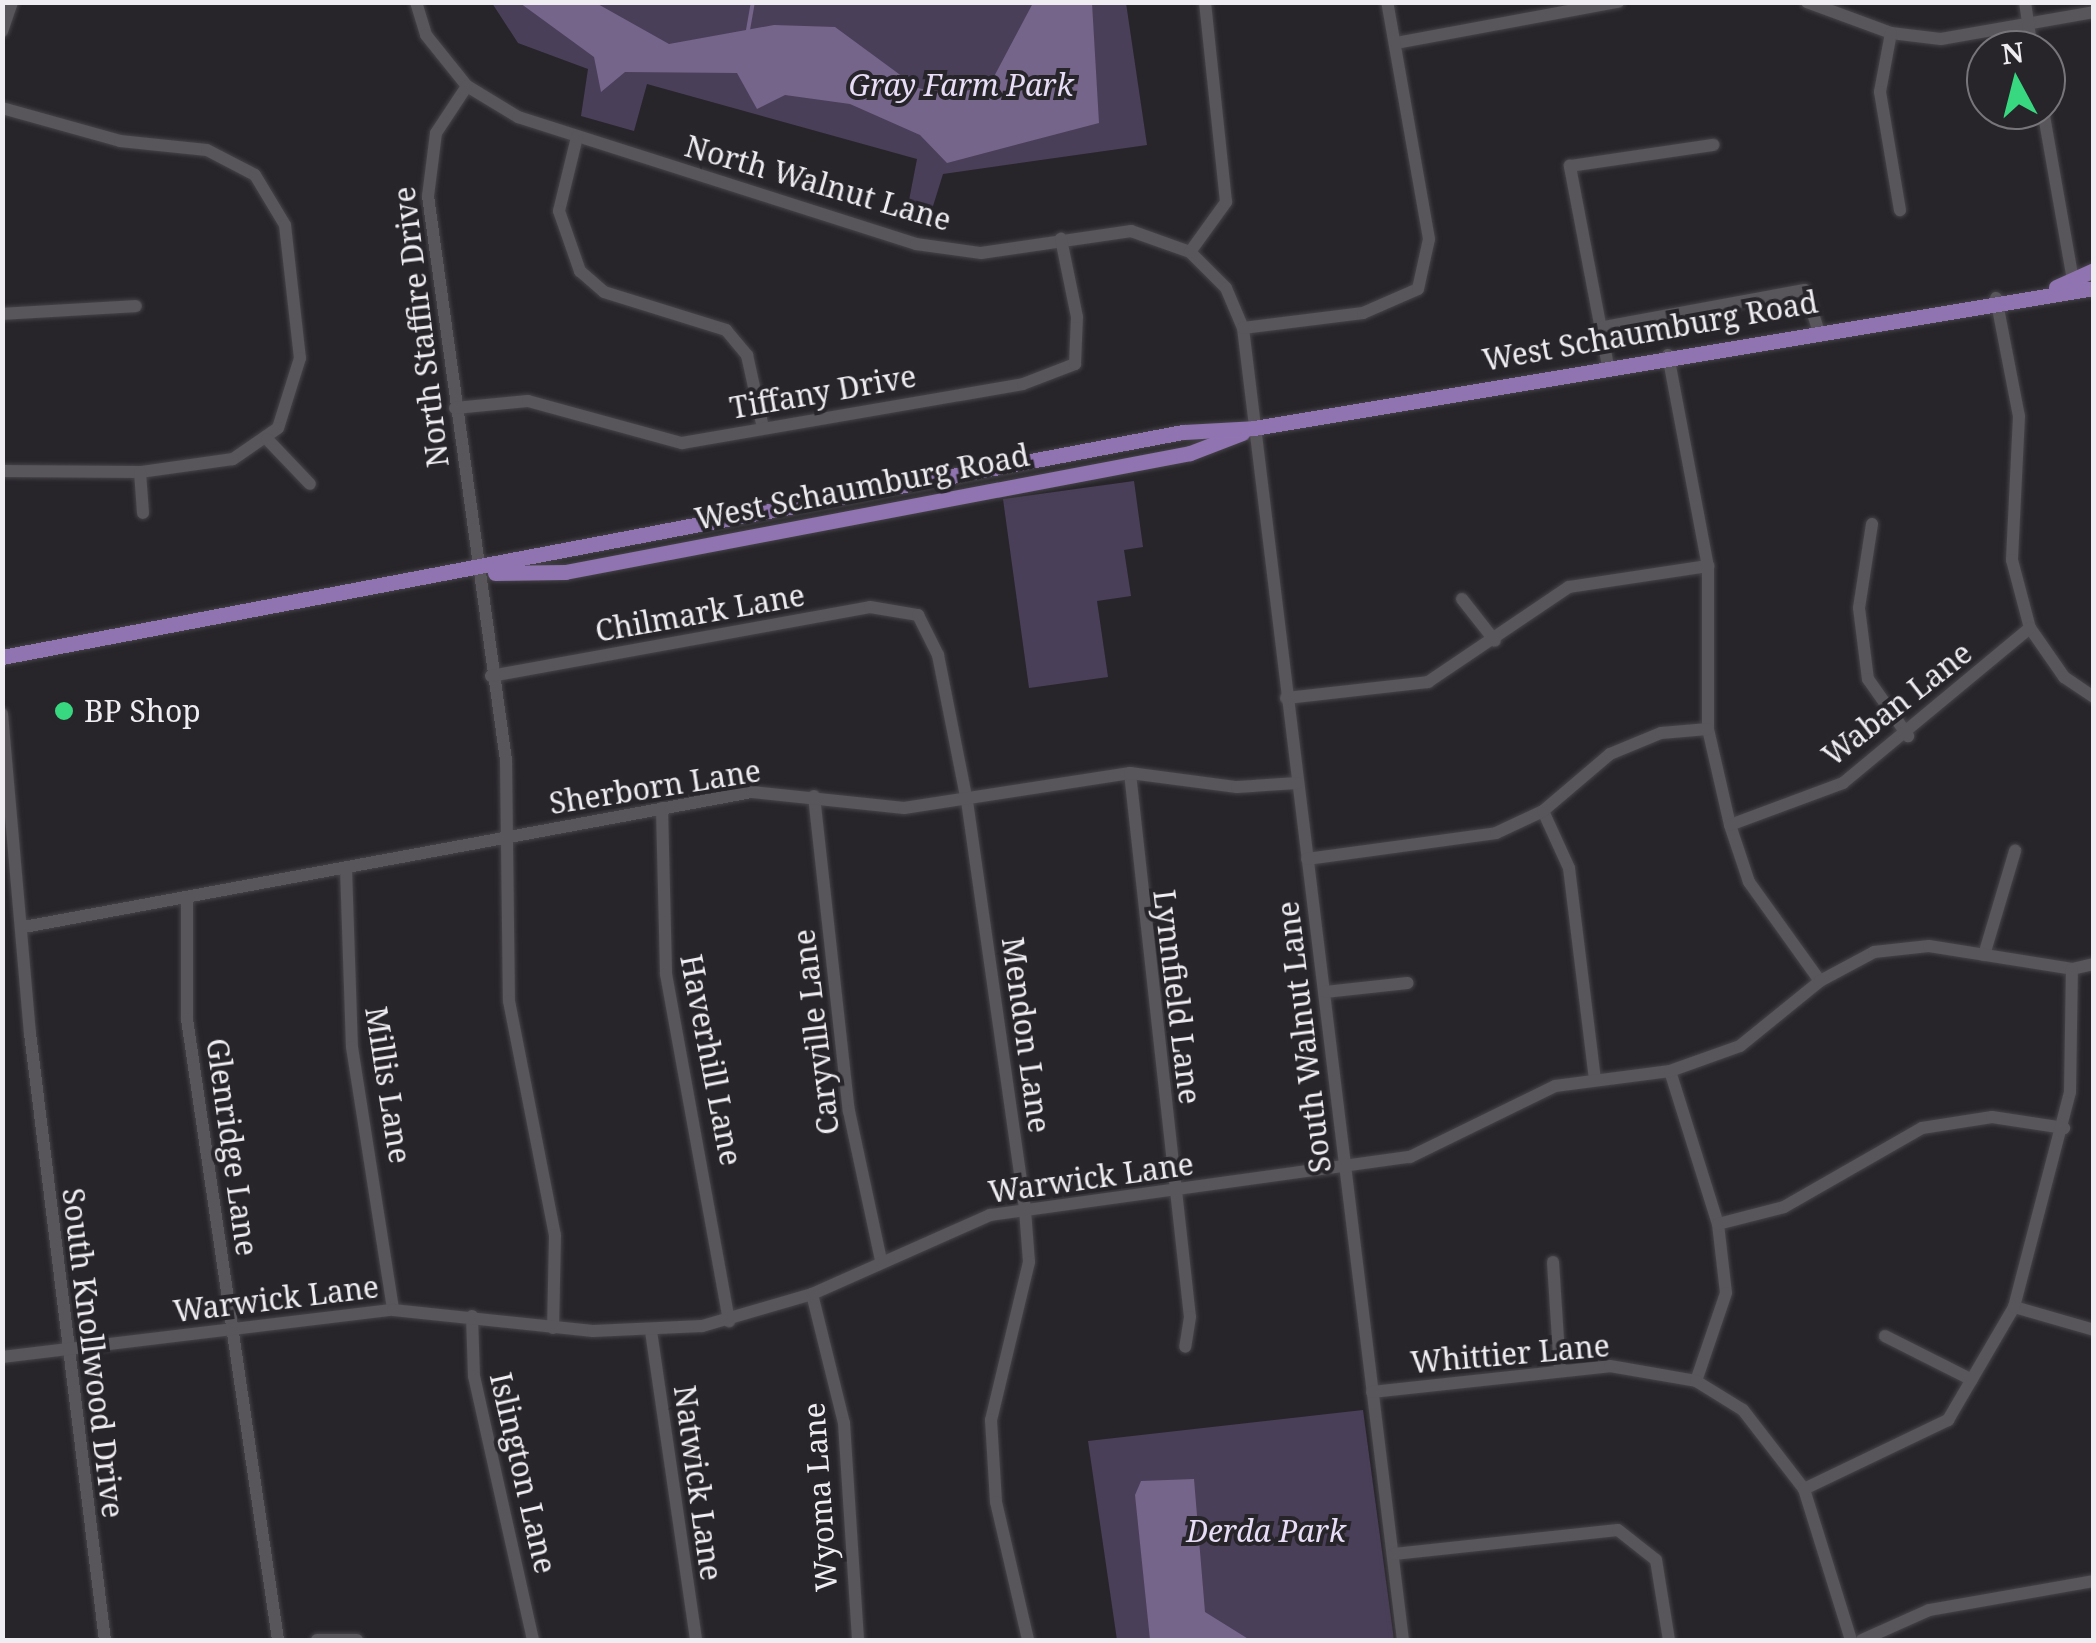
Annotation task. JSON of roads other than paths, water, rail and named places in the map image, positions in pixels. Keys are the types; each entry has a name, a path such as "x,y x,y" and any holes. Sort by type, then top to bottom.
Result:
{"main road":[{"path":"2056,288 2072,274 2094,270"},
{"name":"West Schaumburg Road","path":"2,657 476,573 561,547 1125,442 1254,428 2056,288 2094,288"},
{"name":"West Schaumburg Road","path":"476,573 584,568 1190,453 1254,428"}],"street":[{"path":"2,31 12,2"},
{"name":"North Walnut Lane","path":"416,2 426,35 467,86 576,137 916,244 980,253 1131,231 1190,252 1226,288 1243,328 1254,428"},
{"path":"1190,252 1226,202 1205,2"},
{"path":"1243,328 1363,313 1418,289 1429,239 1387,2"},
{"path":"1396,44 1618,2"},
{"path":"1808,2 1891,33 1941,40 2094,12"},
{"path":"2025,2 2029,30"},
{"path":"1891,33 1880,92 1900,210"},
{"name":"North Staffire Drive","path":"467,86 428,163 476,573 514,835 509,1001 554,1235 553,1328"},
{"path":"2,108 120,141 207,150 261,183 285,225 300,341 294,392 267,438 233,458 140,472 2,471"},
{"path":"2046,130 2072,274"},
{"path":"576,137 559,211 580,270 604,292 726,330 747,355 763,428"},
{"path":"1608,366 1570,166 1713,145"},
{"name":"Tiffany Drive","path":"456,408 528,401 670,442 1023,384 1076,364 1078,317 1062,239"},
{"path":"1599,328 1805,290 1818,329"},
{"path":"1996,298 2020,416 2012,560 2030,628 2064,677 2094,697"},
{"path":"2,314 136,306"},
{"path":"1668,355 1708,566 1708,729 1730,825 1749,882 1820,981"},
{"name":"South Walnut Lane","path":"1254,428 1403,1640"},
{"path":"267,438 310,484"},
{"path":"140,472 143,513"},
{"path":"1872,524 1859,608 1868,679 1908,736"},
{"path":"1286,698 1428,682 1569,587 1708,566"},
{"path":"1462,598 1495,640"},
{"name":"Chilmark Lane","path":"491,676 862,609 918,615"},
{"name":"Mendon Lane","path":"918,615 938,655 966,801 1025,1210 1029,1262 992,1420 996,1502 1028,1640"},
{"name":"Waban Lane","path":"1730,825 1843,784 1908,736 2030,628"},
{"name":"South Knollwood Drive","path":"2,714 66,1349 105,1640"},
{"path":"1307,860 1472,838 1543,812 1610,754 1661,733 1708,729"},
{"name":"Sherborn Lane","path":"24,928 752,792 886,807 966,801 1130,772 1237,786 1296,783"},
{"name":"Lynnfield Lane","path":"1130,772 1177,1191 1185,1347"},
{"name":"Caryville Lane","path":"814,796 848,1111 881,1260"},
{"name":"Haverhill Lane","path":"662,808 666,974 729,1320"},
{"path":"1543,812 1570,868 1596,1080"},
{"path":"1984,955 2016,851"},
{"name":"Millis Lane","path":"346,868 352,1047 393,1310"},
{"name":"Glenridge Lane","path":"187,897 188,1019 278,1640"},
{"name":"Warwick Lane","path":"2,1357 393,1310 553,1328 651,1332 729,1320 812,1294 953,1228 1025,1210 1345,1169 1410,1157 1505,1103 1596,1080 1670,1071 1740,1046 1820,981 1874,952 1929,946 2072,969 2094,964"},
{"path":"1804,1489 1948,1420 2014,1306 2064,1128 2072,969"},
{"path":"1325,992 1408,983"},
{"path":"1670,1071 1718,1224 1726,1293 1696,1381"},
{"path":"1718,1224 1784,1207 1922,1128 1992,1117 2064,1128"},
{"path":"1553,1262 1560,1369"},
{"name":"Wyoma Lane","path":"812,1294 844,1423 858,1640"},
{"path":"2014,1306 2094,1330"},
{"name":"Islington Lane","path":"472,1316 474,1376 533,1640"},
{"name":"Natwick Lane","path":"651,1332 696,1640"},
{"path":"1885,1336 1972,1380"},
{"name":"Whittier Lane","path":"1372,1392 1610,1366 1696,1381 1743,1410 1804,1489 1851,1640"},
{"path":"1394,1554 1618,1530 1656,1560 1669,1640"},
{"path":"1862,1640 1928,1610 2094,1580"},
{"path":"317,1640 357,1640"}],"waterway":[{"path":"748,30 753,2"}],"place":[{"name":"BP Shop","path":"64,711"}],"park label":[{"name":"Gray Farm Park","path":"961,85"},
{"name":"Derda Park","path":"1266,1531"}]}
